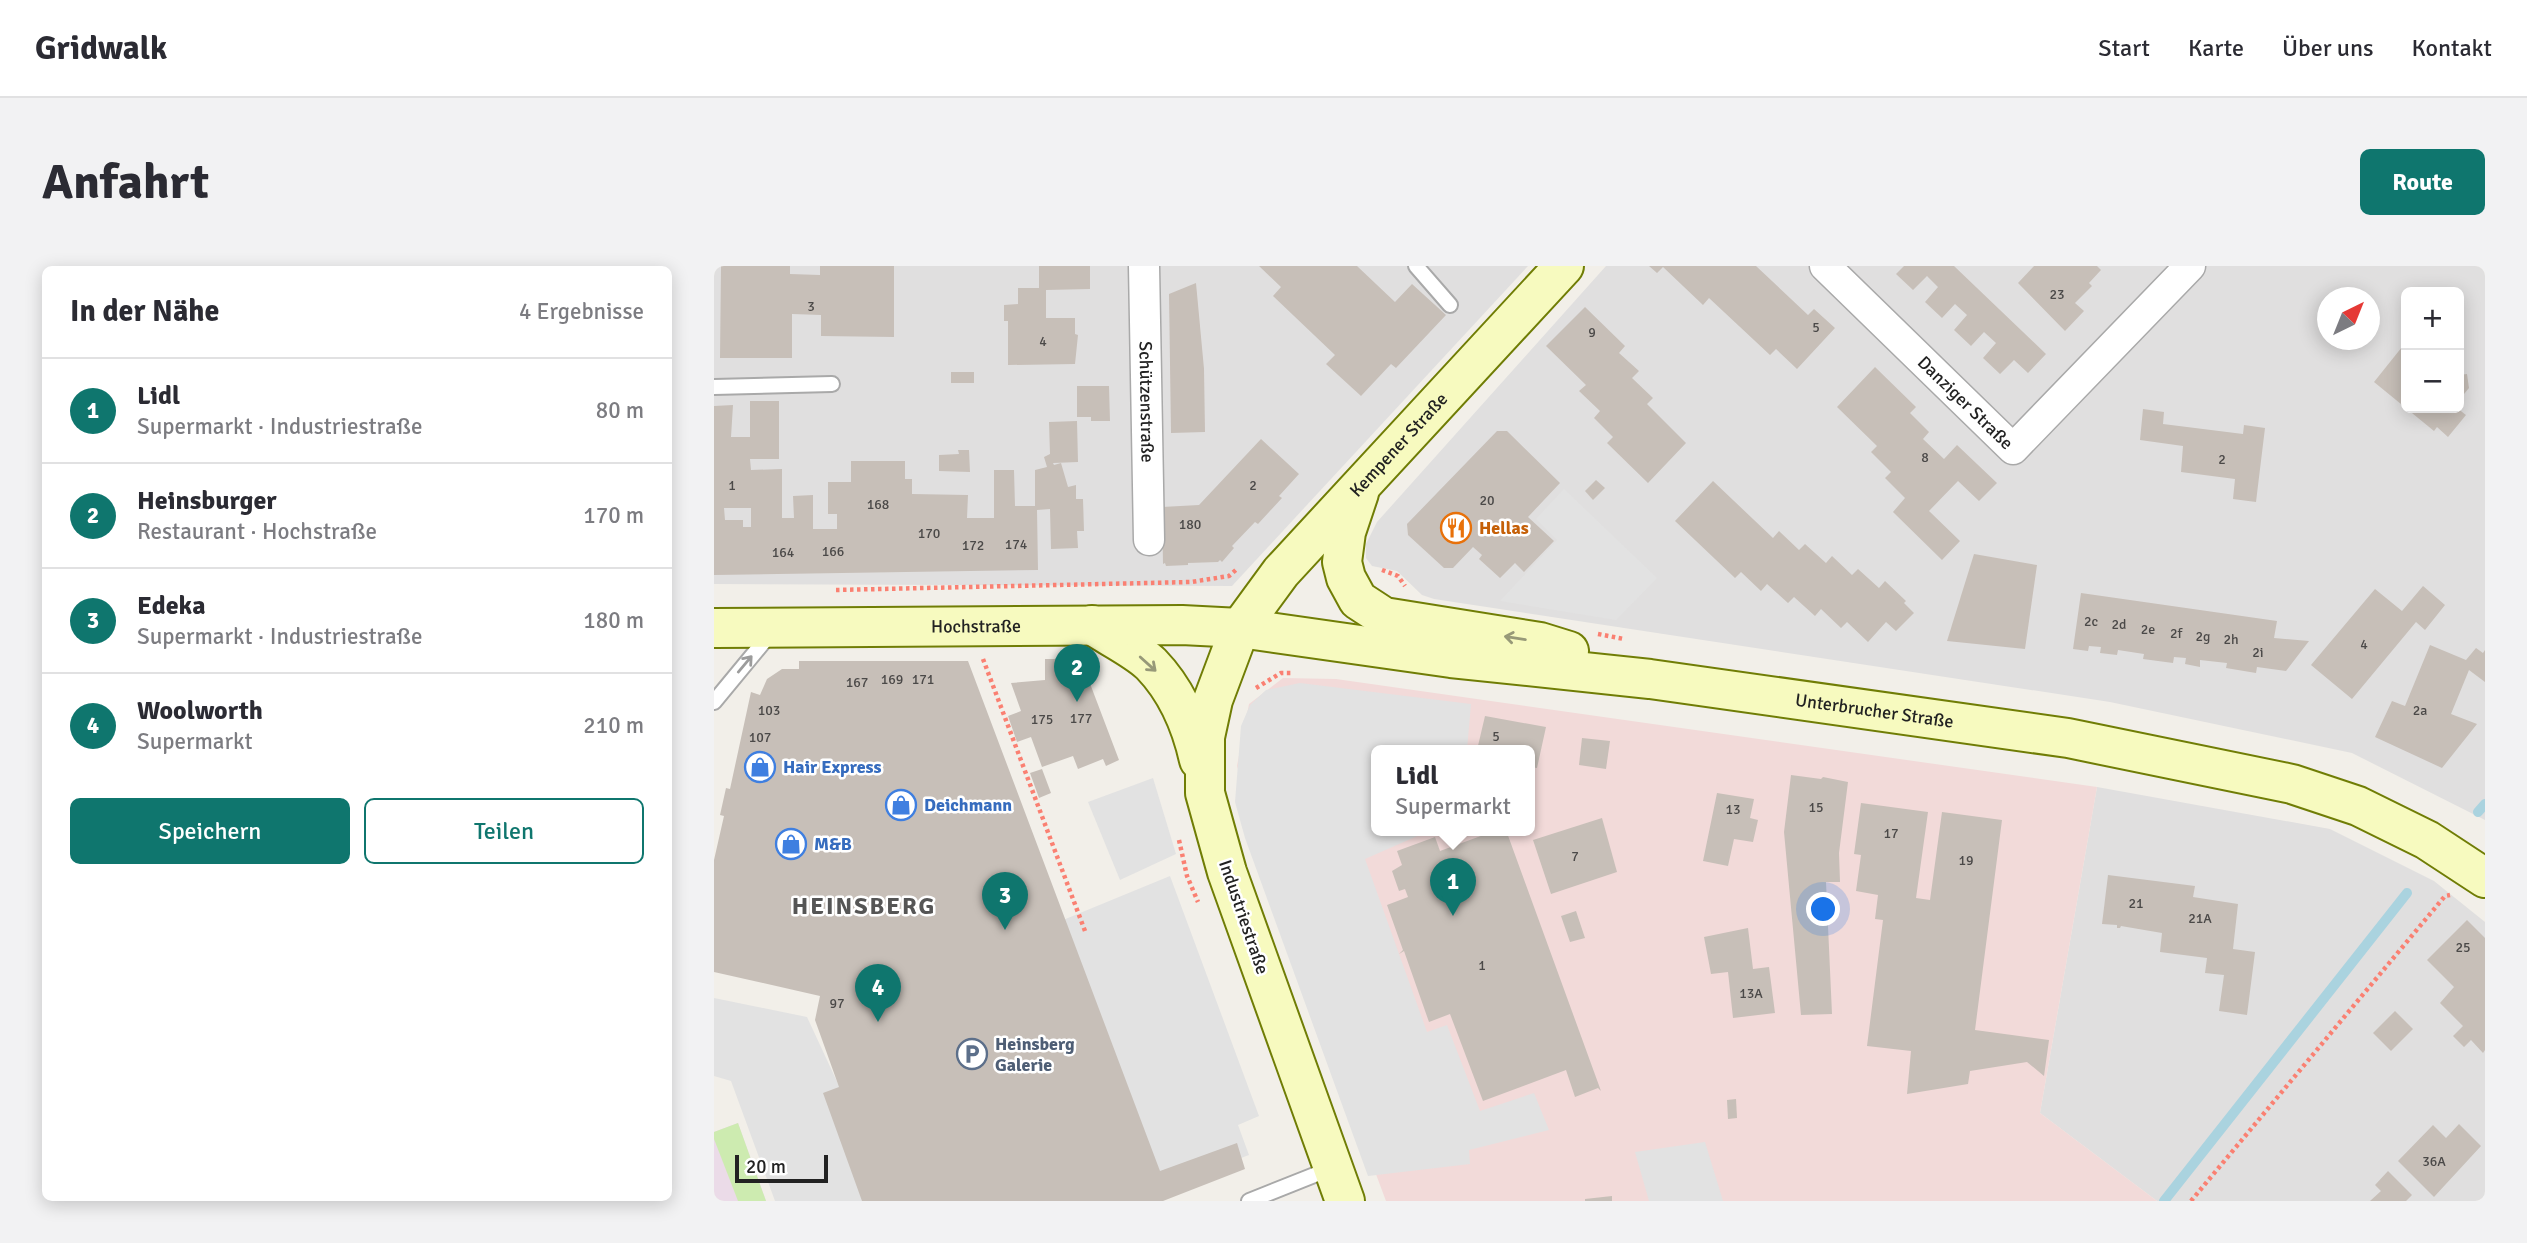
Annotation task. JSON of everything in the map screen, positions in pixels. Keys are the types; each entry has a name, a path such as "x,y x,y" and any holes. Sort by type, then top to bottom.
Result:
{"street":[{"name":"Schützenstraße","path":"1144,266 1149,540"},
{"name":"Kempener Straße","path":"1240,628 1281,572 1564,266"},
{"name":"Danziger Straße","path":"1825,266 2013,449 2190,266"},
{"path":"1361,486 1346,532 1342,562 1346,578 1358,600 1384,617 1540,642 1650,678"},
{"path":"1092,625 1150,662 1172,691 1186,716 1205,793"},
{"name":"Hochstraße","path":"714,628 1092,625 1240,628"},
{"name":"Unterbrucher Straße","path":"1240,628 1451,658 1650,678 2046,734 2292,784 2358,806 2415,834 2472,885"},
{"name":"Industriestraße","path":"1240,628 1213,699 1205,737 1205,793 1227,872 1339,1184"}],"lane":[{"path":"1416,266 1450,305"},
{"path":"714,387 832,384"},
{"path":"714,702 776,627"},
{"path":"1249,1201 1339,1184"}],"path":[{"path":"971,626 1085,931"},
{"path":"1247,697 1263,682 1281,673 1311,673 1316,639"},
{"path":"2191,1201 2445,896 2472,885"}],"shaded area":[{"path":"714,266 1528,266 1232,586 714,584"},
{"path":"1606,266 2485,266 2485,820 2352,753 2110,702 1434,599 1422,595 1397,571 1372,566 1366,558 1366,544 1377,522"},
{"path":"1564,489 1657,578 1616,620 1500,601 1557,540 1536,519"},
{"path":"1283,678 1336,679 2097,787 2040,1113 2157,1201 1386,1201 1304,982 1237,766 1249,704"},
{"path":"1300,683 1471,704 1467,745 1371,745 1371,836 1417,836 1365,859 1427,1032 1447,1025 1480,1111 1534,1093 1549,1130 1469,1150 1470,1164 1368,1176 1245,838 1235,802 1241,726 1250,705 1266,690"},
{"path":"1153,778 1176,854 1120,880 1088,802"},
{"path":"2097,787 2330,829 2434,881 2485,922 2485,1201 2157,1201 2040,1113"},
{"path":"1170,876 1259,1116 1238,1125 1249,1155 1126,1201 775,1201 731,1081 714,1076 714,998 807,1017 840,1088 1063,920"},
{"path":"738,1123 766,1201 714,1201 714,1132"},
{"path":"1705,1142 1723,1201 1649,1201 1635,1152"}],"green space":[{"path":"738,1123 766,1201 738,1201 714,1139 714,1132"}],"building":[{"path":"721,266 790,266 790,274 820,275 820,266 894,266 894,337 821,336 821,315 792,314 792,358 720,358"},
{"path":"1039,266 1090,266 1090,289 1046,290 1046,318 1075,318 1075,334 1078,335 1075,364 1008,365 1008,321 1004,321 1004,305 1018,304 1018,288 1039,288"},
{"path":"1259,266 1357,266 1395,302 1412,284 1446,315 1396,368 1391,364 1361,396 1326,364 1335,355 1273,296 1281,287"},
{"path":"1649,266 1756,266 1808,315 1814,309 1835,328 1797,369 1776,349 1770,355 1709,298 1703,305 1663,267 1657,273"},
{"path":"1904,266 1954,266 2046,354 2028,373 2014,360 2000,374 1983,358 1996,343 1984,332 1971,346 1954,330 1967,315 1955,304 1942,318 1925,302 1938,287 1927,276 1913,290 1896,274"},
{"path":"2034,266 2097,266 2101,270 2089,283 2092,286 2075,303 2084,311 2065,331 2018,283"},
{"path":"1196,283 1204,369 1205,432 1171,433 1169,294"},
{"path":"1585,307 1625,346 1619,353 1639,371 1632,378 1653,398 1647,404 1686,443 1648,483 1607,443 1613,437 1594,418 1600,411 1579,391 1586,385 1546,346"},
{"path":"2401,348 2401,404 2374,382"},
{"path":"1875,367 1916,407 1910,413 1929,432 1923,439 1944,459 1957,445 1997,483 1979,501 1958,481 1929,511 1960,541 1942,560 1893,512 1905,498 1885,478 1891,472 1871,452 1877,446 1837,407"},
{"path":"951,372 974,372 974,383 951,383"},
{"path":"2464,374 2467,374 2469,388 2464,394"},
{"path":"1077,386 1109,386 1110,421 1091,421 1091,417 1077,417"},
{"path":"750,401 779,401 779,459 750,459 751,470 782,469 782,518 794,518 793,496 813,495 813,529 837,529 837,514 828,514 828,482 851,482 851,461 905,461 905,479 912,479 912,494 968,495 967,518 994,518 994,470 1014,470 1015,506 1035,506 1035,470 1047,467 1044,457 1050,454 1049,422 1077,421 1078,462 1053,463 1061,463 1068,487 1076,485 1076,499 1083,499 1084,531 1077,531 1078,548 1051,549 1050,509 1037,510 1038,570 714,575 714,406 733,405 731,437 750,437","holes":["724,508 751,508 751,527 743,527 743,520 725,520"]},
{"path":"2143,409 2164,412 2163,424 2243,434 2244,425 2265,428 2256,502 2233,499 2235,479 2181,472 2183,446 2140,440"},
{"path":"2412,413 2466,415 2448,437 2437,427 2434,431"},
{"path":"1497,431 1507,431 1560,483 1528,517 1554,541 1524,572 1515,563 1500,578 1479,559 1482,555 1473,547 1453,568 1444,568 1408,535 1407,524"},
{"path":"1261,439 1299,474 1279,496 1282,498 1258,524 1255,522 1232,546 1234,548 1222,562 1220,560 1166,566 1163,564 1162,507 1199,505"},
{"path":"958,450 969,450 970,472 939,471 939,455 959,454"},
{"path":"1596,480 1605,488 1593,500 1585,491"},
{"path":"1713,481 1773,538 1779,531 1799,550 1805,544 1826,563 1832,556 1852,575 1858,569 1879,588 1885,581 1906,601 1904,603 1914,613 1896,631 1886,622 1868,642 1847,622 1841,628 1821,609 1815,616 1794,597 1788,603 1767,584 1761,591 1741,572 1735,578 1675,521"},
{"path":"1974,554 2037,565 2025,649 1947,641"},
{"path":"2423,586 2445,605 2425,630 2416,622 2352,699 2311,665 2375,589 2402,611"},
{"path":"2081,593 2277,621 2274,638 2309,641 2286,671 2257,667 2256,673 2226,668 2227,663 2200,660 2200,667 2185,664 2186,658 2174,657 2173,663 2143,659 2144,654 2118,650 2117,655 2100,653 2101,647 2089,646 2088,651 2073,649"},
{"path":"2430,645 2466,660 2476,648 2483,653 2485,650 2485,682 2469,670 2451,714 2477,724 2442,768 2375,737 2392,701 2405,706"},
{"path":"1045,659 1079,659 1080,674 1086,673 1119,760 1106,766 1103,759 1078,769 1073,756 1042,767 1031,737 1017,742 1008,716 1021,711 1011,683 1045,680"},
{"path":"799,661 968,661 1160,1171 1237,1143 1245,1169 1163,1201 862,1201 823,1093 839,1087 815,1020 820,996 714,972 714,860 724,816 720,815 726,788 730,789 751,692 760,695 767,679 782,669 799,669"},
{"path":"1485,716 1546,727 1537,768 1535,745 1478,745"},
{"path":"1582,738 1610,741 1606,769 1579,765"},
{"path":"1042,769 1051,793 1039,798 1030,773"},
{"path":"1791,775 1848,782 1839,853 1840,882 1826,882 1832,1014 1801,1015 1784,832"},
{"path":"1717,793 1754,799 1750,818 1758,820 1753,842 1734,839 1728,866 1703,861"},
{"path":"1861,803 1928,812 1916,898 1930,900 1942,812 2002,820 1975,1030 2049,1040 2044,1076 2027,1062 1970,1071 1968,1084 1907,1094 1911,1051 1867,1046 1883,920 1875,919 1878,895 1856,891 1861,855 1854,854"},
{"path":"1602,818 1617,872 1551,894 1533,840"},
{"path":"1481,836 1508,836 1601,1091 1598,1088 1575,1097 1566,1070 1483,1101 1450,1014 1429,1022 1404,951 1399,954 1403,950 1387,905 1408,897 1405,889 1399,891 1392,871 1402,865 1397,851 1435,837 1440,851"},
{"path":"2108,875 2195,886 2193,897 2238,904 2233,949 2255,952 2247,1015 2219,1011 2224,975 2205,973 2207,958 2160,952 2162,933 2102,924"},
{"path":"1576,911 1585,938 1570,942 1561,916"},
{"path":"2467,920 2485,938 2483,1053 2471,1040 2464,1047 2453,1036 2463,1026 2440,1003 2454,987 2427,960"},
{"path":"1748,928 1753,969 1769,967 1775,1013 1733,1018 1728,972 1711,974 1704,937"},
{"path":"2395,1011 2413,1029 2391,1051 2373,1033"},
{"path":"1736,1099 1737,1118 1728,1119 1727,1100"},
{"path":"2459,1124 2481,1146 2434,1197 2398,1161 2433,1125 2446,1138"},
{"path":"2388,1171 2412,1195 2406,1201 2370,1201 2381,1191 2375,1185"},
{"path":"1612,1196 1612,1201 1585,1201 1585,1199"}],"waterway":[{"path":"2478,812 2485,804"},
{"path":"2164,1201 2407,893"}],"place":[{"name":"Hellas","path":"1456,528"},
{"name":"Heinsburger","path":"1077,702"},
{"name":"Hair Express","path":"760,767"},
{"name":"Deichmann","path":"901,805"},
{"name":"M&B","path":"791,844"},
{"name":"Lidl","path":"1453,916"},
{"name":"Edeka","path":"1005,930"},
{"name":"Woolworth","path":"878,1022"},
{"name":"Heinsberg Galerie","path":"972,1054"}],"district":[{"name":"HEINSBERG","path":"864,906"}]}
